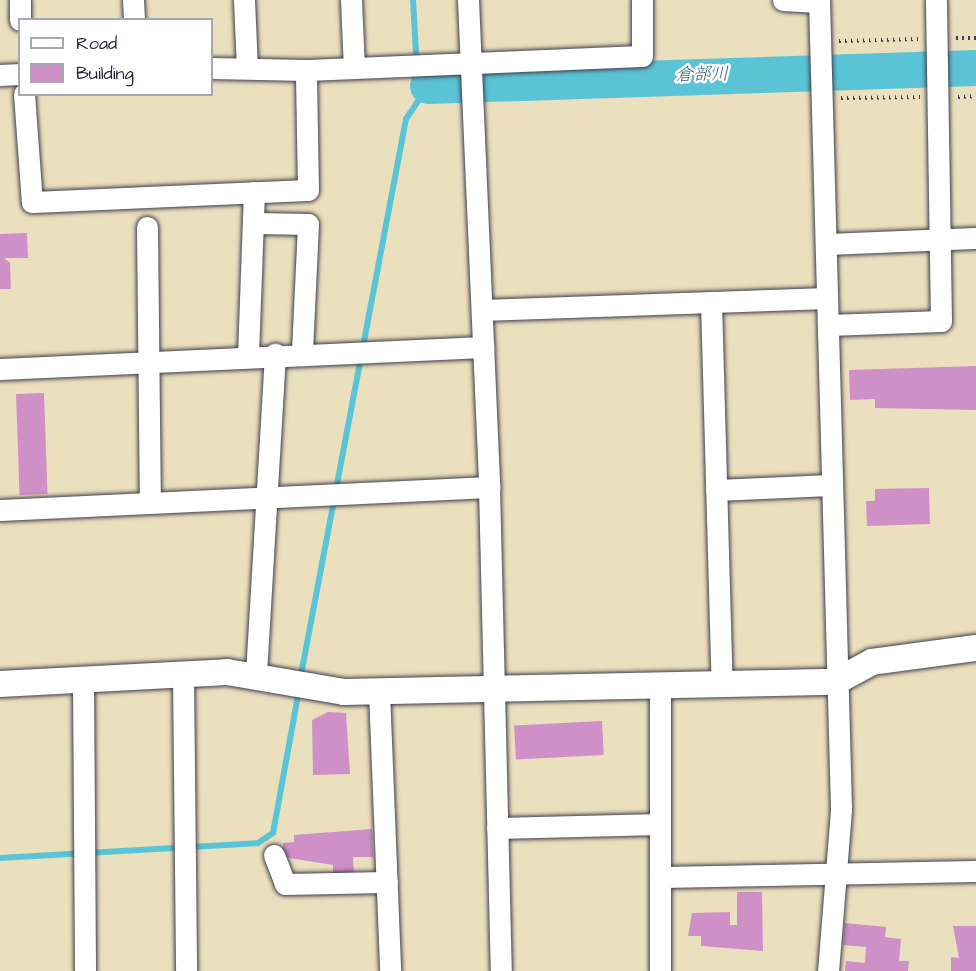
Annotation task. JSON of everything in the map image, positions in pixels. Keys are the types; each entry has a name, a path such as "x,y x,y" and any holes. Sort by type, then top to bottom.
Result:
{"street":[{"path":"20,0 20,18"},
{"path":"133,0 134,18"},
{"path":"244,0 247,68"},
{"path":"351,0 354,68"},
{"path":"468,0 489,487 492,691 501,971"},
{"path":"213,69 306,70 416,65 472,66 642,56 642,0"},
{"path":"783,0 819,1 835,682 841,810 828,971"},
{"path":"828,325 941,321 936,0"},
{"path":"24,96 32,202 308,190 306,70"},
{"path":"0,75 18,74"},
{"path":"248,355 256,223 254,192"},
{"path":"256,223 308,224 302,352"},
{"path":"147,227 150,502"},
{"path":"826,244 976,238"},
{"path":"482,310 827,297"},
{"path":"711,302 722,685"},
{"path":"0,369 302,352 484,347"},
{"path":"256,674 275,354"},
{"path":"716,490 831,485"},
{"path":"0,510 489,487"},
{"path":"0,684 183,675 256,674 301,684 379,692 835,682 872,662 976,648"},
{"path":"183,675 186,971"},
{"path":"82,680 86,971"},
{"path":"660,687 660,971"},
{"path":"379,692 390,971"},
{"path":"497,828 660,824"},
{"path":"274,855 285,884 387,882"},
{"path":"660,877 837,877 976,871"}],"path":[{"path":"821,71 938,68"},
{"path":"821,71 938,68"}],"building":[{"path":"27,233 28,258 4,258 10,263 11,289 0,289 0,234"},
{"path":"976,366 976,410 875,408 875,399 850,400 849,370"},
{"path":"44,393 48,494 20,495 16,394"},
{"path":"929,488 930,524 867,526 866,501 875,501 875,489"},
{"path":"328,712 346,713 350,774 313,775 312,720"},
{"path":"602,721 604,755 516,760 514,726"},
{"path":"372,829 373,857 353,857 354,874 333,875 333,865 283,857 283,843 294,842 294,835"},
{"path":"737,892 762,892 763,951 701,946 701,936 688,936 692,913 730,912 730,925 737,925"},
{"path":"845,923 886,927 885,937 901,939 899,961 909,961 908,971 845,971 846,961 865,963 866,947 843,945"},
{"path":"953,926 976,926 976,971 951,971 951,957 959,958"}],"waterway":[{"path":"300,680 406,119 428,86 416,53 413,0"},
{"name":"倉部川","path":"428,86 976,68"},
{"path":"0,858 258,843 273,833 299,690"}]}
